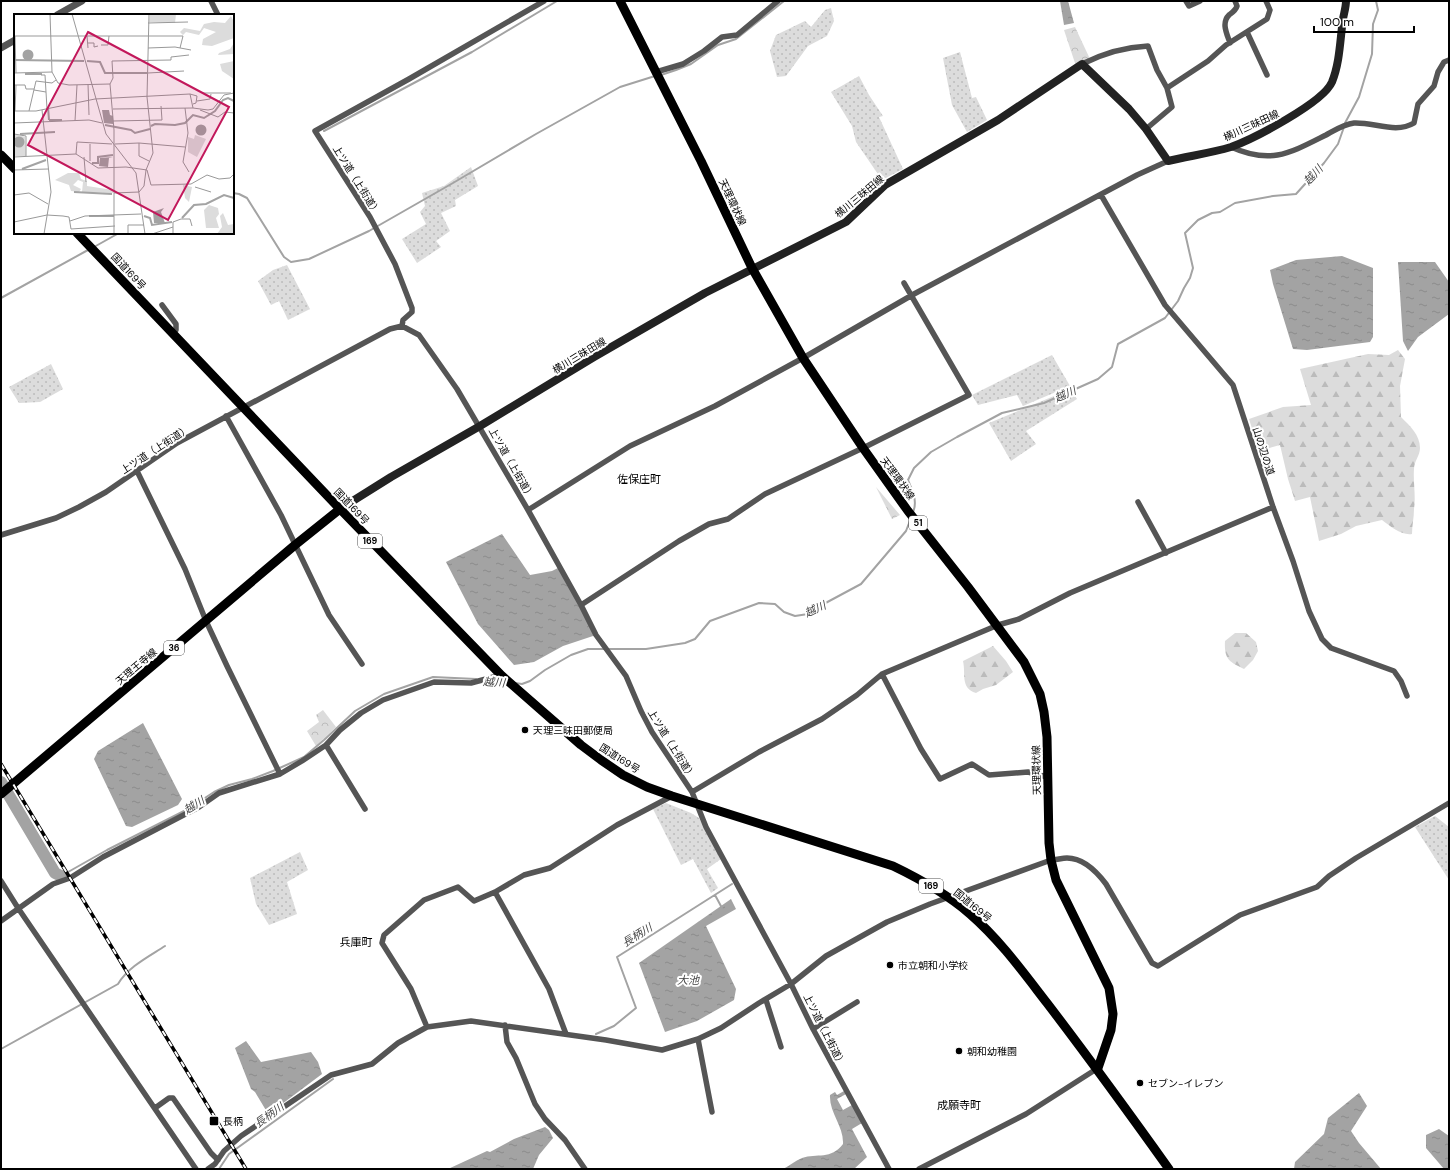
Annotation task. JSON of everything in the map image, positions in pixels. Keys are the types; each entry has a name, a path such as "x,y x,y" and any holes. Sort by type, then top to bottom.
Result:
{"main road":[{"name":"天理環状線","path":"620,1 701,160 752,268 803,358 863,448 908,511 998,625 1024,662 1040,694 1047,737 1049,844 1051,860 1056,880 1109,988 1113,1014 1111,1030 1098,1068"},
{"name":"横川三昧田線","path":"1168,161 1231,147 1261,133 1313,102 1332,83 1339,54 1346,1"},
{"name":"横川三昧田線","path":"340,509 391,477 480,426 705,292 846,222 885,185 998,120 1082,64"},
{"path":"1082,64 1129,109 1146,129 1168,161"},
{"path":"1,155 14,168"},
{"name":"国道169号","path":"78,234 340,509 501,674 581,745 623,775 647,787 893,866 922,880 979,922 1005,950 1098,1068 1169,1169"},
{"name":"天理王寺線","path":"3,791 295,545 340,509"}],"street":[{"path":"59,14 82,1"},
{"path":"211,1 218,14"},
{"name":"上ツ道（上街道）","path":"402,326 403,320 412,312 412,308 395,264 370,217 315,131 544,1"},
{"path":"656,72 683,64 704,51 722,37 737,35 778,1"},
{"path":"1186,1 1189,6 1200,1"},
{"path":"1230,43 1224,25 1227,17 1237,9 1238,6 1235,1"},
{"path":"1167,88 1208,61 1230,43 1267,18 1270,10 1266,1"},
{"path":"1246,32 1267,75"},
{"path":"1,48 14,41"},
{"path":"1082,64 1096,57 1138,46 1148,46 1157,70 1167,88 1172,107 1146,129"},
{"path":"1231,147 1246,153 1264,156 1280,155 1296,150 1342,126 1354,124 1394,128 1410,125 1414,123 1418,104 1434,86 1438,72 1444,62 1449,60"},
{"path":"528,510 630,446 715,406 803,358 912,295 1137,175 1168,161"},
{"name":"山の辺の道","path":"1101,195 1165,305 1234,386 1308,611 1322,639 1331,648 1394,672 1401,681 1407,696"},
{"path":"581,605 679,541 709,524 728,519 765,494 863,448 969,395 904,283"},
{"path":"162,305 176,324 176,330 172,333"},
{"name":"上ツ道（上街道）","path":"1,535 56,518 79,507 137,471 177,443 243,407 322,367 390,329 402,326 419,335 480,426 581,605 596,635 626,676 652,732 692,792 706,827 889,1169"},
{"path":"226,416 281,515 329,615 362,664"},
{"path":"137,471 185,569 206,621 227,666 280,774"},
{"path":"1138,502 1166,553"},
{"path":"692,792 759,752 822,719 857,695 882,674 998,625 1019,619 1070,593 1273,507"},
{"path":"1,921 53,884 70,878 103,857 199,807 219,792 280,774 326,746 361,713 383,700 434,682 471,683 501,674"},
{"path":"882,674 921,749 940,779 972,764 989,775 1028,772 1047,777"},
{"path":"326,746 365,809"},
{"path":"427,1027 411,989 382,943 384,935 424,900 458,887 474,901 495,892 524,875 550,868 617,825 672,796"},
{"path":"208,1169 218,1160 224,1151 242,1136 331,1075 372,1064 398,1043 427,1027 471,1021 606,1040 662,1050 698,1039 721,1028 791,984 826,956 880,926 930,904 1051,860 1068,858 1089,866 1098,873 1106,884 1152,963 1158,966 1240,915 1317,887 1329,876 1356,858 1449,803"},
{"path":"1,881 196,1169"},
{"path":"495,892 549,989 566,1034"},
{"path":"766,1000 780,1047"},
{"path":"813,1028 857,1002"},
{"path":"504,1025 507,1042 516,1058 535,1104 545,1119 565,1140 585,1169"},
{"path":"698,1039 712,1112"},
{"path":"919,1169 1026,1114 1098,1068"},
{"path":"155,1108 169,1098 173,1098 211,1153 218,1160"}],"green space":[{"path":"831,8 834,21 827,36 808,46 786,76 777,77 770,51 776,35 805,21 811,27 825,10"},
{"path":"1075,27 1090,59 1076,66 1064,30"},
{"path":"960,52 972,98 976,97 987,120 967,132 952,105 943,58"},
{"path":"859,76 869,95 883,116 879,117 903,169 882,180 856,142 852,126 831,92"},
{"path":"471,167 478,186 455,200 456,206 441,213 450,231 436,241 441,247 417,263 402,239 426,224 420,212 425,206 422,193 444,186"},
{"path":"287,265 310,309 288,320 279,301 271,305 258,281 273,270"},
{"path":"1398,350 1405,359 1400,386 1401,417 1411,427 1420,443 1419,454 1414,466 1415,499 1412,534 1404,534 1392,528 1382,520 1356,526 1341,534 1319,541 1310,497 1295,501 1280,445 1259,451 1249,419 1283,407 1311,405 1300,369 1368,354 1389,355"},
{"path":"1052,355 1070,386 1023,406 1017,395 978,405 972,395"},
{"path":"51,364 63,389 40,402 19,403 9,387"},
{"path":"1071,389 1077,399 1026,431 1036,444 1011,461 989,423"},
{"path":"876,487 900,515 892,519"},
{"path":"1235,633 1246,633 1256,642 1258,651 1253,660 1244,669 1231,662 1225,652 1225,641"},
{"path":"993,646 1013,672 996,685 976,693 971,691 966,684 963,661"},
{"path":"323,710 336,727 316,746 307,731 319,722 316,715"},
{"path":"666,803 691,813 699,818 721,859 707,869 718,888 711,893 693,859 681,865 653,809"},
{"path":"1435,816 1449,827 1449,880 1415,827"},
{"path":"300,852 308,870 287,882 297,914 269,925 256,904 250,878"}],"water":[{"path":"1060,1 1068,1 1074,23 1064,25"},
{"path":"1342,256 1373,268 1373,337 1370,342 1307,350 1293,349 1270,270 1296,260"},
{"path":"1398,262 1435,262 1449,282 1449,314 1418,337 1408,351 1403,341"},
{"path":"502,534 530,575 552,571 560,567 596,635 563,646 534,662 514,665 478,624 446,562"},
{"path":"143,723 182,799 178,805 132,827 126,826 94,759 98,751"},
{"name":"大池","path":"731,899 736,909 706,926 736,989 734,1000 697,1021 665,1032 639,963"},
{"path":"246,1041 261,1062 311,1052 318,1062 322,1074 270,1113 267,1112 255,1092 251,1089 235,1048"},
{"path":"844,1091 846,1094 837,1099 843,1110 852,1105 862,1123 852,1129 867,1157 854,1169 783,1169 802,1158 834,1152 843,1144 843,1137 830,1102 830,1095 835,1092 837,1095"},
{"path":"1359,1093 1367,1106 1351,1131 1381,1169 1294,1169 1295,1162 1324,1134 1328,1118"},
{"path":"545,1127 549,1130 553,1138 539,1155 533,1169 448,1169 487,1151 490,1152 514,1139"},
{"path":"1439,1129 1449,1136 1449,1169 1444,1169 1426,1148 1426,1135"}],"waterway":[{"path":"324,131 472,52 557,1"},
{"path":"661,75 691,64 718,45 736,39 784,1"},
{"name":"越川","path":"1345,123 1359,97 1372,54 1373,24 1378,10 1376,1"},
{"path":"234,193 247,198 284,257 291,262 309,259 369,231 620,87 655,76"},
{"name":"越川","path":"913,512 915,500 908,480 914,468 931,452 1002,413 1044,403 1098,379 1112,367 1118,344 1165,318 1178,301 1190,278 1193,268 1185,233 1198,220 1212,213 1220,212 1235,203 1273,196 1296,194 1324,163 1338,144 1344,127"},
{"path":"94,247 117,234"},
{"path":"1,298 88,250"},
{"name":"越川","path":"515,683 522,684 530,681 545,670 571,655 588,649 646,649 685,643 695,639 710,621 759,603 775,604 784,612 795,616 808,614 861,584 906,531 911,518"},
{"name":"越川","path":"61,876 107,850 188,809 214,792 229,785 252,779 273,771 304,757 355,711 384,694 433,677 476,679"},
{"name":"越川","path":"491,680 502,681"},
{"name":"越川","path":"1,782 55,873 61,876"},
{"name":"長柄川","path":"596,1034 614,1026 636,1008 617,957 732,884"},
{"path":"715,895 722,908"},
{"path":"1,1049 118,984 133,967 165,946"},
{"name":"長柄川","path":"219,1169 229,1154 333,1079"}],"railway":[{"path":"1,764 246,1169"}],"place":[{"name":"天理三昧田郵便局","path":"525,730"},
{"name":"市立朝和小学校","path":"890,965"},
{"name":"朝和幼稚園","path":"959,1051"},
{"name":"セブン-イレブン","path":"1140,1083"},
{"name":"長柄","path":"214,1121"}],"district":[{"name":"佐保庄町","path":"639,479"},
{"name":"兵庫町","path":"356,942"},
{"name":"成願寺町","path":"959,1105"}]}
